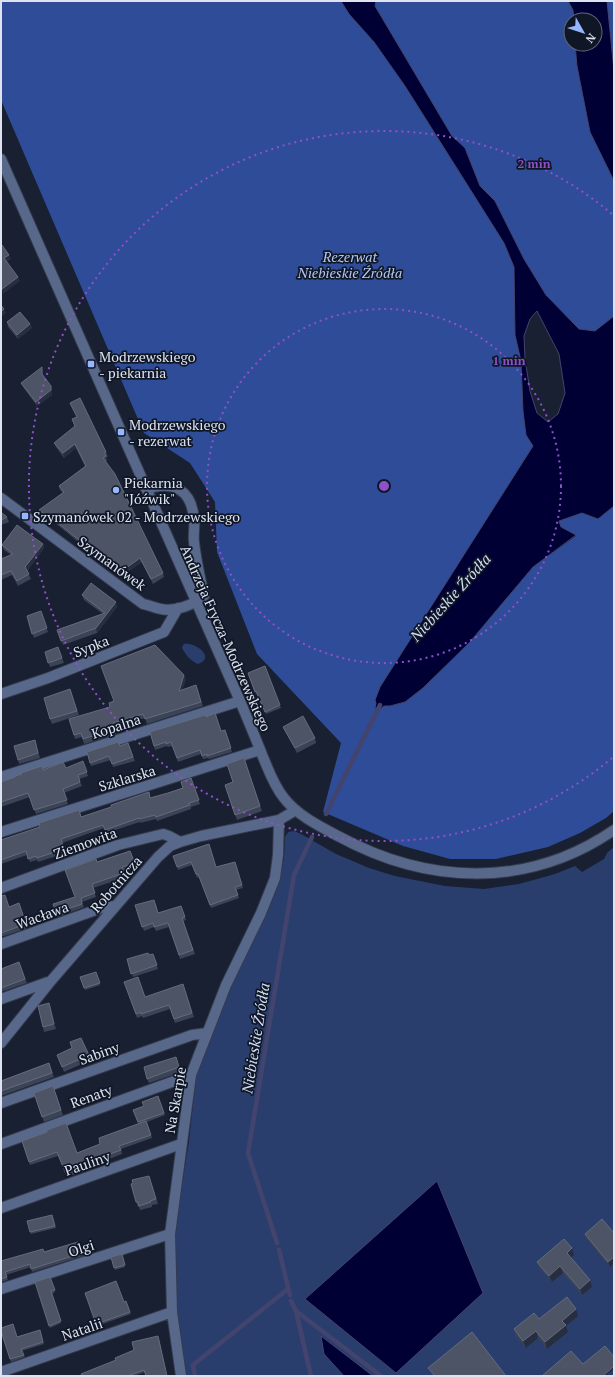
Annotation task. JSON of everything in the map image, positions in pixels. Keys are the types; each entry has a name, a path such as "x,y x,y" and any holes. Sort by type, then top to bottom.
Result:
{"street":[{"name":"Andrzeja Frycza-Modrzewskiego","path":"1,159 240,701 275,786 284,798 296,810 328,831 366,850 398,862 448,872 483,874 500,873 534,867 586,847 614,830"},
{"path":"146,489 167,485 179,488 190,502 195,521 193,540 204,596 196,603"},
{"name":"Szymanówek","path":"1,498 143,604 162,610 178,608 196,603"},
{"name":"Sypka","path":"1,694 48,678 164,632 178,608"},
{"name":"Kopalna","path":"1,777 240,701"},
{"name":"Szklarska","path":"1,832 260,750"},
{"name":"Robotnicza","path":"1,1042 115,906 158,857 170,846 201,836 279,820 296,810"},
{"name":"Na Skarpie","path":"181,1376 172,1312 170,1234 190,1075 226,985 261,913 275,878 278,855 279,820"},
{"name":"Ziemowita","path":"1,888 118,845 163,834 180,842"},
{"name":"Wacława","path":"1,944 104,908 115,906"},
{"path":"1,1000 50,982"},
{"name":"Sabiny","path":"1,1103 192,1035 208,1032"},
{"name":"Renaty","path":"1,1144 190,1075"},
{"name":"Pauliny","path":"1,1208 181,1144"},
{"name":"Olgi","path":"1,1289 170,1234"},
{"name":"Natalii","path":"1,1372 172,1312"}],"shaded area":[{"path":"184,644 194,645 202,651 205,655 203,661 198,664 191,660 183,650 182,647"},
{"path":"294,831 336,854 369,868 395,876 445,886 484,889 519,884 555,874 575,866 582,872 604,859 607,853 614,847 614,1376 186,1376 176,1309 175,1230 189,1141 196,1076 233,981 267,913 279,881 284,858 285,837 288,832"}],"green space":[{"name":"Rezerwat Niebieskie Źródła","path":"1,1 341,1 349,14 374,42 405,86 504,243 514,267 515,334 521,361 523,411 526,435 533,446 454,571 384,706 405,702 423,688 469,643 533,567 576,536 561,527 559,521 582,513 598,519 614,506 614,811 606,818 580,833 548,847 496,859 450,859 403,846 323,812 341,743 257,654 217,552 215,502 190,463 144,433 1,100"},
{"path":"376,1 568,1 573,12 563,12 563,52 576,52 577,66 590,132 614,181 614,316 595,331 579,329 546,296 524,259 495,201 480,186 465,148 452,136 375,6"},
{"path":"607,1 614,1 614,71"}],"water":[{"path":"341,1 376,1 375,6 452,136 465,148 480,186 495,201 524,259 546,295 579,329 595,331 614,316 614,506 598,519 582,513 559,521 561,527 576,535 533,567 469,643 423,688 405,702 384,706 380,709 375,708 375,700 380,687 533,446 526,435 523,411 521,361 515,335 514,267 504,243 405,86 374,42 349,14","holes":["537,311 559,354 565,393 558,414 548,422 537,413 530,391 525,359 524,336 530,319"]},
{"path":"568,1 607,1 614,71 614,181 590,132 577,66 576,52 603,52 603,12 573,12"},
{"path":"437,1181 483,1293 396,1373 305,1299"},
{"path":"321,1336 373,1376 344,1376 324,1354"}],"building":[{"path":"2,245 9,255 4,258 18,277 2,289 1,246"},
{"path":"1,305 4,309 1,312"},
{"path":"20,312 30,324 17,335 7,322"},
{"path":"42,367 42,374 51,386 51,390 36,402 21,383"},
{"path":"80,398 106,452 104,453 106,456 103,458 115,474 163,573 151,579 140,558 122,571 52,518 51,519 39,510 64,492 59,486 86,466 75,444 63,453 54,443 75,426 72,419 77,417 70,403"},
{"path":"1,512 7,517 1,520"},
{"path":"17,525 43,544 25,567 29,574 17,581 11,571 1,575 1,559 13,554 2,545"},
{"path":"91,583 116,602 96,628 61,641 57,630 105,613 82,595"},
{"path":"41,611 47,628 32,634 27,616"},
{"path":"155,645 184,675 179,691 196,685 201,702 145,719 143,714 113,723 114,729 83,739 81,733 74,735 69,719 110,707 109,703 114,701 101,666"},
{"path":"58,647 62,658 48,663 45,652"},
{"path":"265,666 280,705 265,712 248,673"},
{"path":"70,689 77,711 50,719 44,698"},
{"path":"215,713 221,731 225,730 231,748 207,756 207,754 202,756 200,750 177,758 171,742 154,746 150,732 205,715 206,717"},
{"path":"303,716 315,738 295,748 283,727"},
{"path":"35,740 38,753 18,760 14,746"},
{"path":"118,742 120,746 128,743 133,757 112,764 109,756 90,763 87,752"},
{"path":"244,758 260,806 235,815 225,785 233,782 227,764"},
{"path":"83,761 87,772 78,775 80,782 63,789 67,800 34,810 28,793 1,802 1,782 42,766 43,770 63,762 66,768"},
{"path":"191,778 199,800 189,803 190,805 156,817 155,815 139,818 105,830 103,825 61,839 64,849 37,858 36,856 28,859 26,851 1,860 1,840 40,827 39,823 79,810 81,817 149,792 150,798 168,793 183,788 181,782"},
{"path":"209,844 216,867 235,862 242,885 235,887 238,895 210,905 198,874 196,874 191,862 177,867 173,856"},
{"path":"130,851 135,863 122,867 124,873 92,884 95,893 81,898 82,904 56,913 53,904 75,897 65,870 96,859 97,862"},
{"path":"5,895 9,907 19,903 26,924 1,933 1,896"},
{"path":"154,900 158,913 181,906 185,917 182,918 193,950 179,955 168,923 154,927 153,923 142,927 135,905"},
{"path":"148,953 149,955 153,954 157,965 131,974 127,959"},
{"path":"19,962 25,979 1,988 1,969"},
{"path":"96,972 100,983 84,988 80,977"},
{"path":"138,977 145,997 183,984 192,1013 174,1019 169,1005 141,1014 141,1012 136,1014 124,982"},
{"path":"49,1003 54,1024 43,1027 38,1006"},
{"path":"81,1038 89,1055 62,1067 57,1055 72,1048 70,1042"},
{"path":"176,1057 179,1067 147,1079 144,1067"},
{"path":"49,1063 52,1073 1,1091 1,1081"},
{"path":"53,1086 61,1110 42,1117 34,1093"},
{"path":"158,1096 164,1113 138,1122 133,1110 144,1106 142,1102"},
{"path":"146,1121 151,1135 119,1146 121,1150 102,1157 104,1160 66,1174 57,1152 29,1162 22,1141 66,1123 77,1153 100,1144 99,1138"},
{"path":"149,1176 156,1199 139,1206 138,1202 136,1202 131,1184 133,1183 132,1180"},
{"path":"52,1215 55,1226 30,1232 27,1221"},
{"path":"602,1219 614,1233 614,1257 608,1262 585,1234"},
{"path":"564,1239 572,1248 567,1253 590,1280 580,1289 560,1266 549,1276 537,1262"},
{"path":"78,1242 82,1253 31,1269 30,1264 5,1272 7,1277 1,1279 1,1261 43,1249 44,1252"},
{"path":"122,1254 125,1265 114,1268 111,1257"},
{"path":"50,1277 55,1290 51,1291 61,1321 49,1326 35,1282"},
{"path":"116,1281 124,1302 126,1301 130,1312 96,1324 85,1293"},
{"path":"567,1297 576,1309 562,1321 566,1325 545,1342 536,1331 523,1341 514,1329 534,1313 539,1319"},
{"path":"13,1324 17,1337 40,1330 43,1342 21,1349 24,1355 10,1359 1,1328"},
{"path":"472,1332 506,1376 435,1376 428,1368"},
{"path":"158,1336 167,1376 146,1376 144,1370 127,1376 82,1376 81,1374 116,1360 115,1358 134,1350 132,1342"},
{"path":"605,1346 614,1357 614,1366 603,1376 542,1376 571,1351 583,1364"}],"waterway":[{"name":"Niebieskie Źródła","path":"326,814 380,705"},
{"name":"Niebieskie Źródła","path":"277,1243 248,1153 294,875 312,837"},
{"name":"Niebieskie Źródła","path":"279,1250 290,1295"},
{"path":"195,1376 193,1365 288,1289"},
{"name":"Niebieskie Źródła","path":"291,1301 296,1311 311,1376"},
{"path":"296,1311 381,1376"}],"place":[{"name":"Modrzewskiego - piekarnia","path":"91,364"},
{"name":"Modrzewskiego - rezerwat","path":"121,432"},
{"name":"Piekarnia \"Jóźwik\"","path":"116,490"},
{"name":"Szymanówek 02 - Modrzewskiego","path":"25,516"}]}
